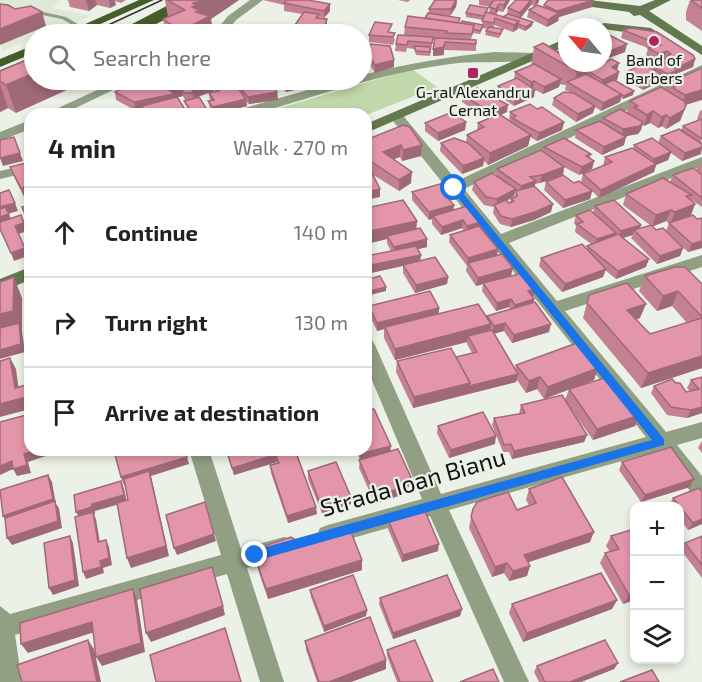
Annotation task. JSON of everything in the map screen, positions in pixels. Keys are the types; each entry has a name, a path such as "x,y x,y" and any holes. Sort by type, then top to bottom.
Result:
{"main road":[{"path":"93,24 148,0"},
{"path":"144,24 186,0"},
{"path":"0,63 24,53"}],"street":[{"path":"227,24 257,0"},
{"path":"563,0 641,10 702,51"},
{"path":"612,23 665,0"},
{"path":"612,28 680,36"},
{"path":"372,126 558,46"},
{"path":"372,78 409,67 494,56 533,57"},
{"path":"454,188 702,69"},
{"path":"65,108 106,90"},
{"path":"275,108 334,90"},
{"path":"396,116 702,491"},
{"path":"0,137 24,127"},
{"path":"498,242 702,161"},
{"path":"0,175 24,169"},
{"path":"553,309 702,261"},
{"path":"675,270 688,283"},
{"path":"0,286 24,276"},
{"path":"372,359 435,504 517,682"},
{"name":"Strada Ioan Bianu","path":"0,624 702,430"},
{"path":"201,456 272,682"},
{"path":"0,624 10,682"}],"lane":[{"path":"34,12 64,18 74,24"}],"shaded area":[{"path":"0,0 61,0 51,8 92,16 71,24 24,24 24,42 2,51"}],"green space":[{"path":"412,69 437,87 372,113 372,108 279,108 341,90 372,90 372,81"}],"building":[{"path":"167,0 207,0 193,3 196,5 192,7 200,11 196,12 210,16 195,24 170,24 163,19 185,10"},
{"path":"287,0 308,0 330,4 324,11 284,3"},
{"path":"435,0 456,0 451,9 429,9"},
{"path":"494,0 507,0 504,5 499,4 496,9 489,7"},
{"path":"516,0 531,0 520,13 508,8"},
{"path":"548,0 594,0 557,11 544,5"},
{"path":"702,0 702,8 692,1"},
{"path":"0,4 15,9 31,6 42,12 0,29"},
{"path":"470,5 488,8 484,16 466,13"},
{"path":"537,5 559,13 548,20 529,10"},
{"path":"304,12 319,14 316,18 327,19 326,24 296,24"},
{"path":"486,12 519,21 514,25 495,18 494,23 482,21"},
{"path":"428,13 460,18 458,23 425,18"},
{"path":"508,14 533,22 526,27 518,24 519,21 503,17"},
{"path":"408,16 474,25 472,34 446,33 447,31 405,27"},
{"path":"462,21 483,25 480,31 473,29 474,25 461,23"},
{"path":"375,22 392,24 388,32 395,33 393,37 372,35"},
{"path":"489,27 503,29 500,34 486,31"},
{"path":"631,28 657,32 693,55 695,59 679,67 664,58 671,54 667,51 659,54 648,48 661,45 623,30"},
{"path":"398,35 433,37 432,43 408,41 407,45 396,44"},
{"path":"612,36 627,44 612,50"},
{"path":"435,38 476,40 476,44 445,42 444,47 433,49"},
{"path":"543,43 558,52 558,61 534,47"},
{"path":"372,44 390,46 394,60 375,65 372,60"},
{"path":"414,46 430,47 430,52 416,51"},
{"path":"612,60 619,63 612,67"},
{"path":"24,61 24,77 6,85 0,81 0,71"},
{"path":"663,62 678,70 668,74 652,66"},
{"path":"534,64 561,79 544,87 515,72"},
{"path":"643,64 662,74 645,82 626,72"},
{"path":"612,67 619,72 603,80 589,72 612,72"},
{"path":"702,68 702,90 685,95 673,88 676,86 670,82"},
{"path":"586,74 622,94 603,103 567,82"},
{"path":"517,78 535,90 515,98 498,86"},
{"path":"614,80 634,91 624,96 604,84"},
{"path":"661,87 684,101 686,105 684,110 670,118 666,115 662,117 653,111 647,115 634,107 638,106 630,101"},
{"path":"477,88 508,105 494,111 488,107 485,109 463,95"},
{"path":"119,90 169,90 174,94 134,102 115,92"},
{"path":"182,90 192,90 193,93 184,93"},
{"path":"239,90 246,99 213,107 208,101 214,100 209,93"},
{"path":"242,90 275,90 277,92 248,97"},
{"path":"564,92 574,93 595,106 578,114 554,98"},
{"path":"177,97 184,108 143,108 142,106"},
{"path":"199,97 206,108 189,108 184,101"},
{"path":"530,104 537,109 542,107 564,122 539,133 512,118 516,116 510,112"},
{"path":"620,109 643,122 640,126 623,129 603,118"},
{"path":"452,112 466,122 438,133 425,123"},
{"path":"499,114 531,135 490,153 467,135 484,127 478,123"},
{"path":"702,119 702,139 683,126"},
{"path":"600,121 626,137 604,147 576,130"},
{"path":"403,125 410,127 422,145 403,150 401,145 383,152 412,172 399,180 372,162 372,138"},
{"path":"679,129 702,144 702,147 685,153 661,136"},
{"path":"14,137 20,153 0,158 0,140"},
{"path":"454,138 468,143 484,158 463,166 441,143"},
{"path":"564,138 591,154 586,156 594,161 582,167 544,147"},
{"path":"652,138 671,152 654,159 634,145"},
{"path":"632,148 656,164 601,190 583,174 612,162 605,157"},
{"path":"541,150 564,167 530,177 536,181 521,186 497,169"},
{"path":"24,164 24,187 21,188 10,167"},
{"path":"693,168 702,175 702,198 673,175"},
{"path":"372,173 380,189 372,191"},
{"path":"492,173 516,189 497,199 486,197 474,182"},
{"path":"563,175 574,183 579,181 592,191 565,200 546,182"},
{"path":"663,178 692,195 686,196 695,204 675,212 671,210 656,215 626,194"},
{"path":"447,182 456,191 445,195 454,205 429,212 412,192"},
{"path":"534,186 553,204 512,219 501,216 494,205 506,200 509,203 514,201 511,199 517,196 516,191"},
{"path":"9,190 15,203 0,207 0,193"},
{"path":"403,200 417,221 372,231 372,207"},
{"path":"614,200 641,225 621,231 595,206"},
{"path":"467,206 481,222 467,226 463,220 442,227 433,216"},
{"path":"5,207 9,214 0,217 0,209"},
{"path":"590,210 616,233 597,239 577,224 583,222 576,215"},
{"path":"21,215 24,223 15,226 24,248 11,253 0,229 0,222"},
{"path":"693,215 697,219 702,218 702,241 692,244 669,223"},
{"path":"651,225 656,230 663,228 683,248 660,256 634,230"},
{"path":"479,226 498,249 468,258 450,235"},
{"path":"420,228 427,239 394,247 387,236"},
{"path":"618,234 649,259 618,271 587,246"},
{"path":"582,244 606,269 565,284 541,258"},
{"path":"416,246 421,255 372,265 372,255"},
{"path":"502,254 513,268 478,278 468,263"},
{"path":"435,257 448,277 416,285 403,265"},
{"path":"675,267 685,267 702,284 702,317 678,291 663,296 645,276"},
{"path":"523,273 535,289 528,291 534,299 515,305 511,299 497,303 483,283"},
{"path":"380,276 386,287 372,290 372,278"},
{"path":"14,277 13,311 0,314 0,282"},
{"path":"627,283 646,304 627,310 650,334 702,318 702,356 648,373 587,303 589,295"},
{"path":"430,291 439,308 377,323 372,312 372,305"},
{"path":"535,302 551,324 514,335 505,323 494,326 487,316"},
{"path":"478,304 491,324 395,349 385,327"},
{"path":"19,323 21,344 0,350 0,328"},
{"path":"492,330 518,374 469,386 470,383 456,357 477,352 468,336"},
{"path":"577,343 598,368 548,387 540,377 529,381 516,365"},
{"path":"451,348 470,383 414,397 397,361"},
{"path":"10,358 15,388 24,386 24,398 0,404 0,361"},
{"path":"611,376 640,415 597,429 569,389"},
{"path":"702,377 702,407 691,410 671,407 654,386 672,379 680,383 686,392 699,389 691,380"},
{"path":"562,395 587,435 514,451 511,444 504,445 494,418 525,413 521,405"},
{"path":"374,409 391,446 372,451 372,410"},
{"path":"483,412 496,436 451,450 438,426"},
{"path":"24,416 24,456 27,465 13,469 12,461 0,466 0,422"},
{"path":"671,447 694,479 645,495 622,462"},
{"path":"398,449 411,477 405,487 375,496 359,460"},
{"path":"115,456 187,456 187,457 121,477"},
{"path":"228,456 271,456 232,468"},
{"path":"276,456 297,456 316,507 287,516 270,465 279,463"},
{"path":"336,462 351,497 321,506 308,471"},
{"path":"149,471 166,546 127,558 117,503 128,500 124,479"},
{"path":"48,475 53,499 3,516 0,490"},
{"path":"562,477 594,532 524,555 530,566 513,571 507,563 495,567 471,517 477,502 508,492 517,510 536,503 529,489"},
{"path":"121,481 124,495 92,504 92,507 76,512 74,495"},
{"path":"699,488 702,492 702,519 693,523 684,512 684,502 676,502 673,498"},
{"path":"55,501 58,521 7,538 5,518"},
{"path":"205,502 214,534 174,548 166,515"},
{"path":"425,511 439,544 403,555 389,522"},
{"path":"93,512 98,542 106,540 109,558 100,561 101,567 83,572 75,517"},
{"path":"349,527 362,560 266,589 257,563 267,545 291,537 299,542"},
{"path":"630,530 629,595 605,553 619,549 611,536"},
{"path":"70,536 75,580 49,588 44,543"},
{"path":"702,536 702,565 685,543"},
{"path":"212,567 223,606 146,633 140,589"},
{"path":"601,573 617,600 527,633 512,604"},
{"path":"353,575 367,610 324,626 310,590"},
{"path":"447,575 462,609 393,633 380,598"},
{"path":"133,589 141,643 96,657 92,622 21,644 20,623"},
{"path":"370,617 386,660 329,682 319,682 305,641"},
{"path":"225,628 241,682 156,682 150,655"},
{"path":"88,640 97,682 22,682 17,665"},
{"path":"415,640 433,682 400,682 387,650"},
{"path":"605,640 618,663 570,682 545,682 537,666"},
{"path":"493,669 499,682 460,682"},
{"path":"652,670 659,682 620,682"}],"tram line":[{"path":"110,24 162,0"},
{"path":"0,71 24,61"}],"place":[{"name":"Band of Barbers","path":"654,41"},
{"name":"G-ral Alexandru Cernat","path":"473,73"}],"route":[{"path":"255,555 661,442 454,188"}]}
